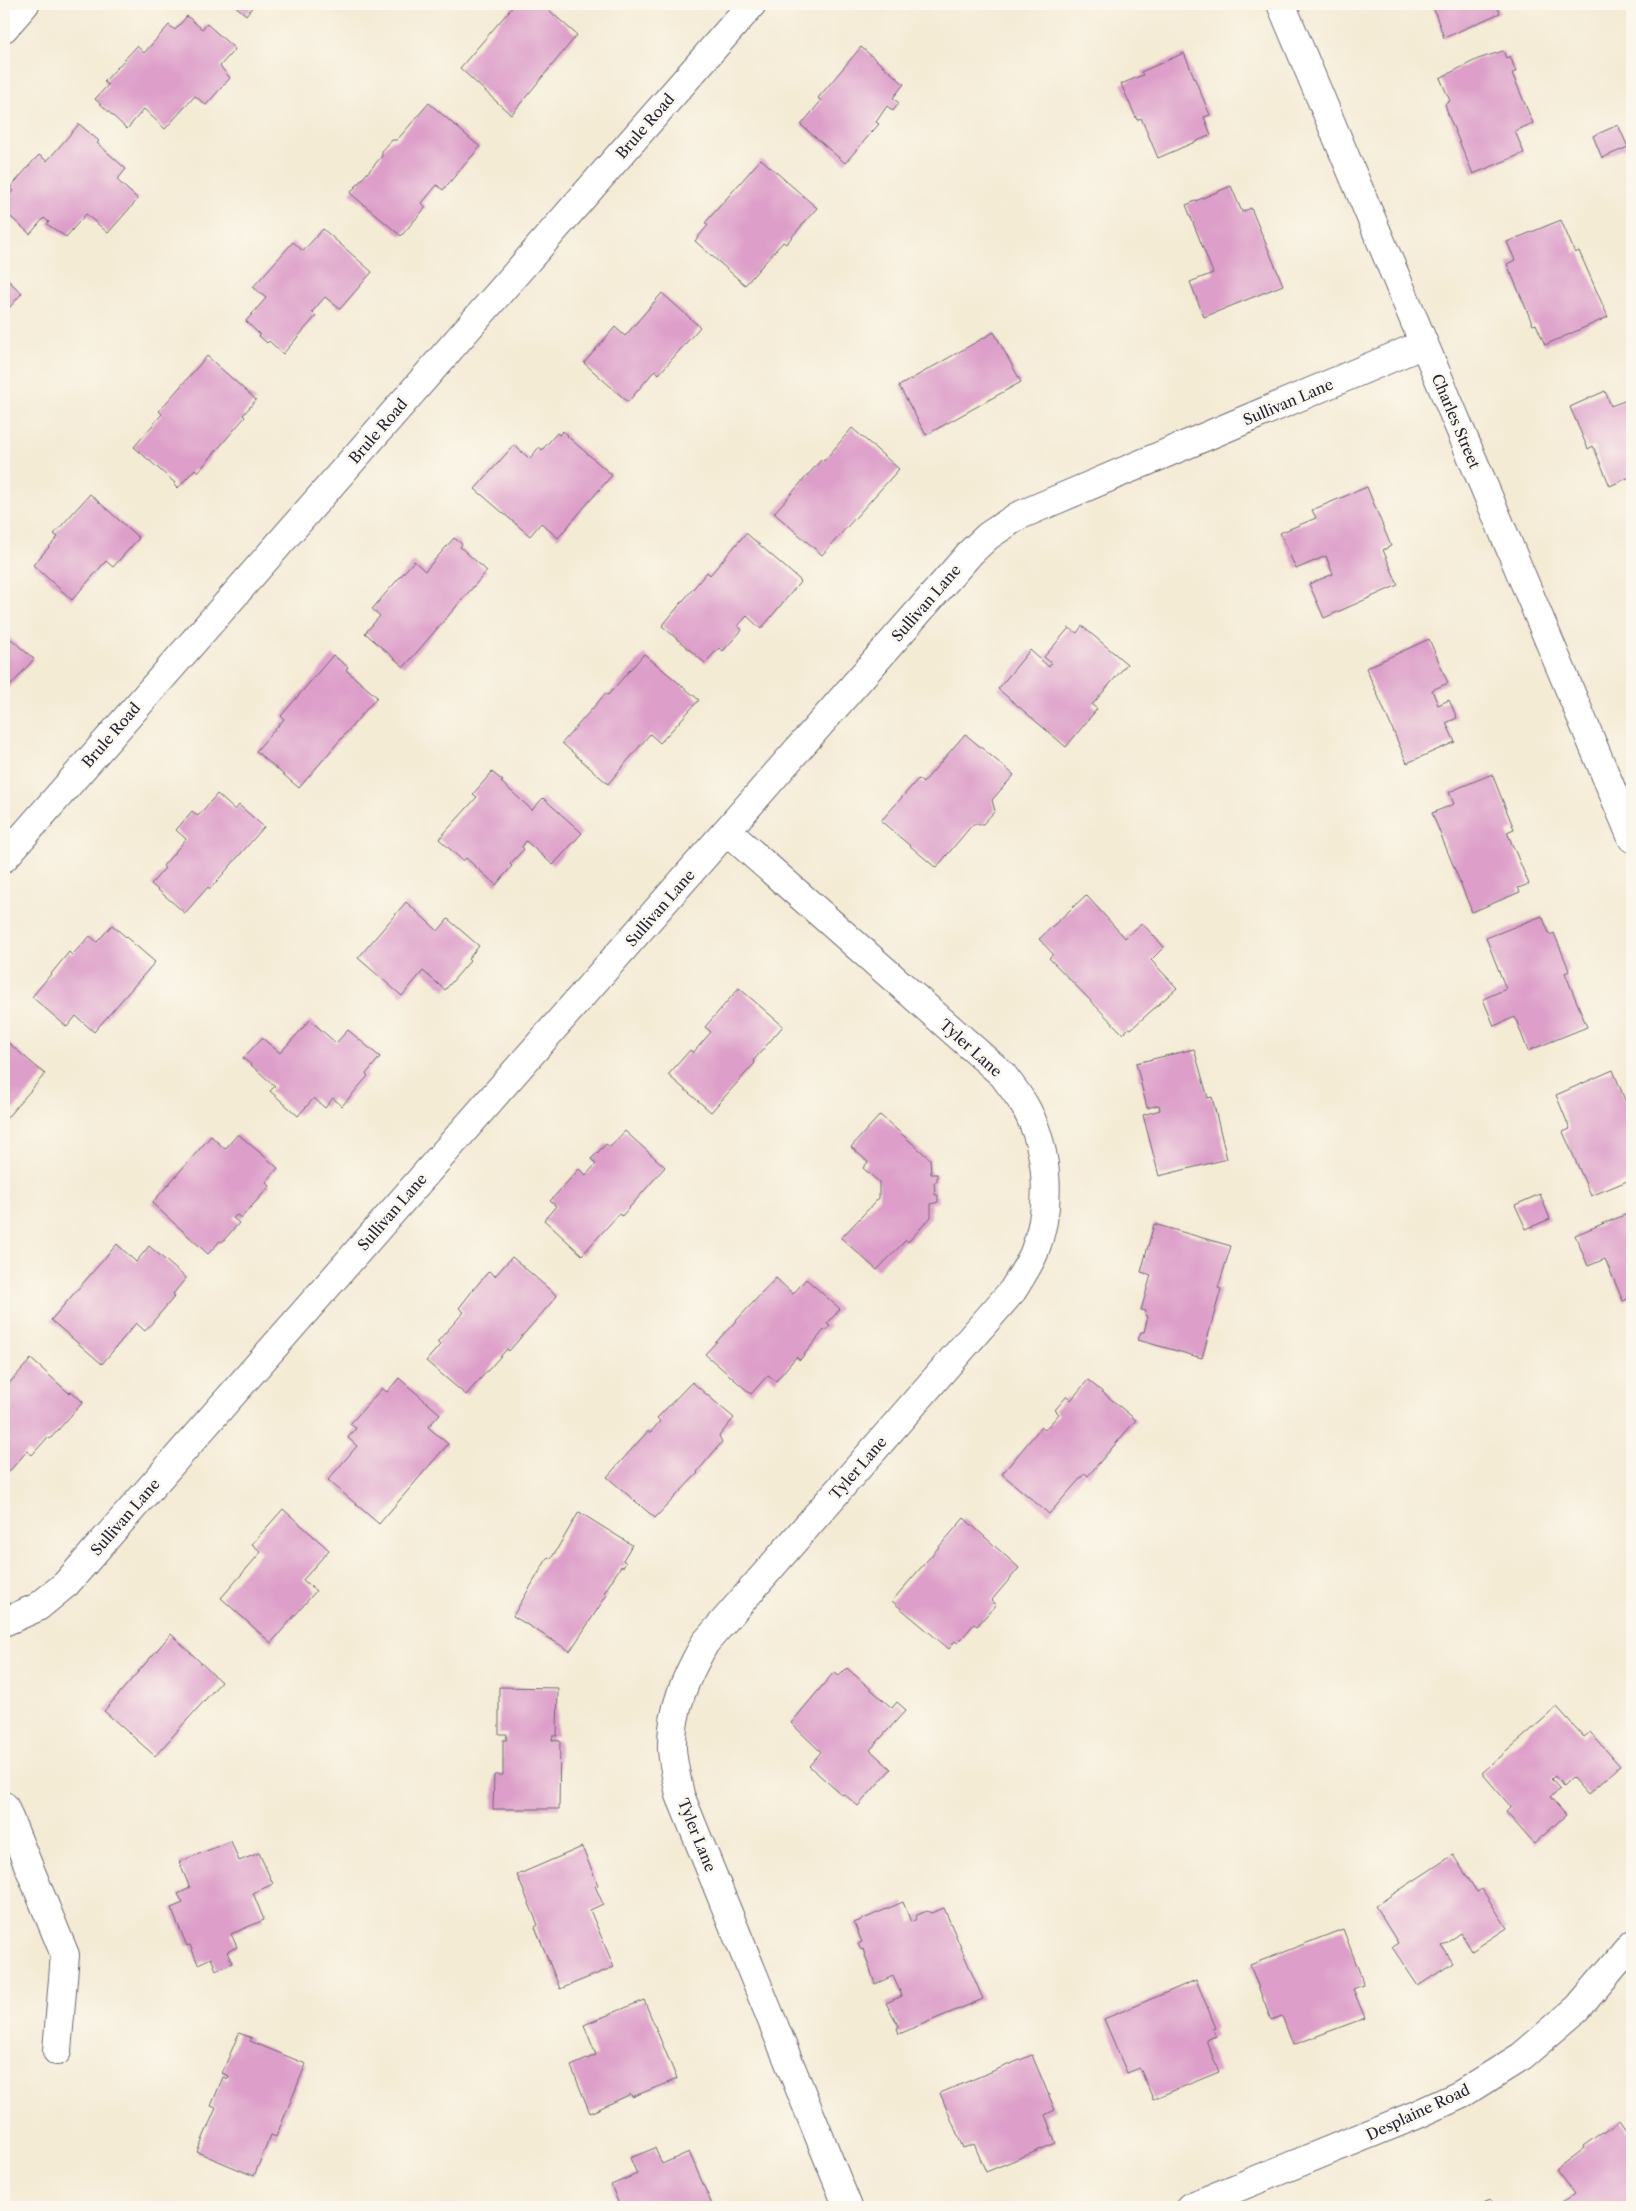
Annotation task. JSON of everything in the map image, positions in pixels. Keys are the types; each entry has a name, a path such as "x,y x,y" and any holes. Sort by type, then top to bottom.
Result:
{"street":[{"path":"4,28 25,4"},
{"name":"Brule Road","path":"4,858 752,4"},
{"name":"Charles Street","path":"1281,4 1632,838"},
{"name":"Sullivan Lane","path":"4,1622 38,1606 66,1584 971,552 988,536 1018,516 1424,344"},
{"name":"Tyler Lane","path":"727,831 1003,1075 1027,1109 1040,1142 1046,1184 1044,1219 1034,1253 1013,1290 705,1644 685,1680 675,1714 672,1750 680,1795 848,2207"},
{"path":"4,1806 65,1955 57,2051"},
{"name":"Desplaine Road","path":"1190,2207 1460,2095 1522,2056 1578,2008 1632,1944"}],"building":[{"path":"233,4 255,4 246,15"},
{"path":"515,4 542,4 577,35 511,115 460,68"},
{"path":"1432,4 1496,4 1500,13 1444,38"},
{"path":"187,16 202,29 207,24 235,49 220,66 230,78 206,105 195,96 165,129 144,109 127,129 95,99 108,85 104,82 137,46 144,53 169,25 175,30"},
{"path":"861,47 904,84 893,98 899,103 893,111 887,106 876,122 879,124 845,163 801,125 821,101 818,98"},
{"path":"1503,51 1506,58 1510,56 1516,72 1512,73 1533,123 1515,131 1524,153 1473,174 1449,117 1445,104 1450,101 1440,78 1478,59"},
{"path":"1184,53 1210,115 1204,117 1211,135 1158,158 1141,118 1137,120 1121,84 1143,75 1141,72"},
{"path":"429,103 480,147 443,190 437,185 422,203 426,207 401,236 350,193 382,156 382,151 392,140 397,140"},
{"path":"79,124 99,141 97,143 126,169 117,180 138,199 108,233 86,214 66,237 47,224 49,222 44,218 30,234 4,211 4,201 13,191 10,188 34,160 39,155 47,161"},
{"path":"1618,125 1628,147 1602,158 1593,136"},
{"path":"761,159 817,208 786,244 783,242 745,285 695,241 708,225 705,223"},
{"path":"1231,186 1242,212 1251,208 1283,285 1204,317 1190,282 1213,273 1186,205"},
{"path":"1561,220 1575,253 1579,251 1608,317 1545,345 1536,324 1533,325 1507,264 1515,260 1507,242"},
{"path":"323,229 372,272 340,309 325,297 312,312 316,316 283,354 269,341 267,343 259,336 246,321 266,298 253,287 293,242 303,251"},
{"path":"4,277 22,293 4,314"},
{"path":"662,293 700,327 659,374 655,370 628,402 584,363 615,327 625,336"},
{"path":"994,332 1021,382 926,435 899,386"},
{"path":"207,356 256,400 243,415 245,417 198,472 195,469 178,488 175,483 134,447 162,414 159,411"},
{"path":"1605,391 1611,406 1632,398 1632,476 1610,486 1593,446 1588,449 1570,407"},
{"path":"852,428 899,469 822,555 774,513 822,459 824,461"},
{"path":"563,431 612,475 558,538 541,523 530,536 475,489 514,445 530,459 539,447 542,450 557,433 559,435"},
{"path":"1367,487 1391,546 1383,550 1398,585 1324,618 1309,584 1333,574 1326,556 1296,569 1280,533 1316,518 1312,510"},
{"path":"90,494 139,538 113,567 106,561 72,600 33,565 58,537 54,534"},
{"path":"746,533 801,581 761,629 747,616 738,626 742,630 723,651 719,648 705,663 662,626 707,572 710,575"},
{"path":"454,538 462,544 460,547 487,571 404,667 365,633 380,616 372,609 414,561 425,571"},
{"path":"1082,626 1127,664 1092,705 1097,709 1066,747 998,689 1030,650 1049,667 1051,663 1044,657 1069,628 1077,633"},
{"path":"4,633 34,659 5,692 4,691"},
{"path":"1429,639 1448,683 1432,690 1438,705 1449,700 1457,718 1446,723 1455,742 1407,763 1366,668"},
{"path":"644,654 699,700 660,743 650,734 608,784 562,743 606,693 608,695"},
{"path":"333,655 348,667 346,670 377,697 299,788 256,751 284,719 281,716"},
{"path":"965,734 1014,775 992,800 995,811 983,824 973,824 936,868 881,821 918,779 923,783"},
{"path":"492,772 532,810 543,798 582,833 553,865 526,841 522,847 524,849 510,864 512,866 496,885 466,858 463,861 439,839 477,797 473,794"},
{"path":"1492,774 1514,829 1507,832 1529,884 1518,888 1520,892 1472,912 1432,813 1454,804 1449,792"},
{"path":"217,794 235,810 239,805 264,827 210,889 208,887 185,913 151,884 165,868 163,866 186,839 176,830 192,811 198,816"},
{"path":"1086,895 1125,938 1142,923 1164,947 1151,960 1177,988 1123,1034 1049,958 1053,954 1039,939"},
{"path":"406,902 438,931 448,919 479,946 468,959 470,961 445,990 423,971 402,996 358,958"},
{"path":"1542,916 1550,935 1554,933 1567,965 1569,971 1565,973 1587,1027 1528,1051 1515,1017 1494,1026 1483,999 1506,989 1486,938"},
{"path":"112,925 155,962 94,1032 76,1016 67,1027 32,997 69,952 72,955 90,936 97,942"},
{"path":"739,988 783,1026 753,1061 755,1063 711,1112 668,1075 690,1050 693,1053 711,1032 705,1027"},
{"path":"310,1020 336,1043 348,1030 380,1057 366,1074 368,1076 342,1106 333,1098 325,1108 314,1098 298,1116 270,1091 275,1086 243,1058 262,1038 280,1053"},
{"path":"4,1039 45,1074 4,1121"},
{"path":"1194,1049 1208,1098 1212,1097 1227,1159 1159,1176 1143,1115 1160,1110 1159,1105 1147,1108 1136,1063"},
{"path":"1613,1070 1629,1110 1632,1112 1632,1179 1591,1196 1563,1132 1570,1129 1556,1095"},
{"path":"880,1115 930,1159 931,1174 937,1174 937,1182 934,1182 935,1195 938,1195 938,1202 931,1204 931,1217 908,1242 906,1240 877,1270 841,1238 879,1198 879,1182 863,1168 868,1162 851,1147"},
{"path":"625,1131 665,1167 622,1216 619,1214 582,1255 544,1220 556,1206 550,1201 579,1169 586,1175 596,1164 591,1159 606,1144 610,1147"},
{"path":"238,1134 278,1168 266,1182 270,1186 241,1218 237,1215 233,1218 239,1223 208,1254 152,1203 211,1136 225,1149"},
{"path":"1540,1194 1550,1219 1526,1229 1515,1205"},
{"path":"1632,1212 1632,1297 1623,1301 1605,1259 1588,1266 1575,1235"},
{"path":"1154,1224 1231,1246 1218,1288 1221,1289 1202,1358 1138,1340 1141,1332 1144,1332 1148,1316 1145,1316 1146,1311 1141,1310 1151,1275 1141,1272"},
{"path":"117,1244 136,1262 149,1246 186,1278 173,1294 175,1296 145,1331 136,1323 102,1364 51,1320"},
{"path":"512,1257 557,1296 509,1351 507,1349 466,1395 426,1361 440,1345 437,1342 464,1312 459,1308 473,1290 489,1271 495,1276"},
{"path":"776,1278 793,1294 806,1279 840,1309 827,1324 830,1326 826,1331 824,1330 800,1360 796,1357 776,1381 768,1375 751,1394 705,1354"},
{"path":"31,1359 69,1393 71,1391 83,1402 50,1439 48,1437 32,1455 27,1451 8,1473 4,1469 4,1389"},
{"path":"399,1378 440,1414 428,1427 448,1444 379,1524 328,1480 357,1446 348,1438 356,1428 350,1424 382,1388 387,1392"},
{"path":"1088,1380 1136,1420 1088,1476 1085,1473 1049,1514 1002,1474 1041,1427 1045,1430 1059,1414 1055,1410 1067,1396 1071,1400"},
{"path":"692,1382 734,1418 719,1436 722,1442 698,1473 655,1518 607,1477 648,1431 650,1433 660,1421 657,1418"},
{"path":"283,1509 329,1550 303,1580 316,1591 271,1643 221,1598 261,1552 252,1544"},
{"path":"579,1512 632,1545 623,1560 626,1563 623,1567 621,1566 604,1593 607,1595 570,1651 513,1616 548,1557 551,1559"},
{"path":"964,1518 1019,1568 991,1601 996,1605 977,1626 974,1624 958,1643 955,1641 949,1649 892,1601"},
{"path":"171,1634 221,1682 155,1756 104,1711"},
{"path":"847,1668 892,1708 897,1702 906,1710 870,1750 891,1769 858,1806 844,1794 842,1795 809,1766 821,1752 791,1723 834,1672 839,1676"},
{"path":"499,1687 558,1688 557,1736 553,1736 552,1740 560,1741 559,1809 493,1809 494,1775 503,1775 503,1740 506,1740 507,1734 499,1734"},
{"path":"1557,1707 1584,1737 1590,1732 1620,1766 1588,1795 1572,1777 1563,1786 1555,1776 1551,1779 1560,1789 1550,1797 1566,1815 1534,1844 1506,1812 1511,1807 1482,1773"},
{"path":"231,1841 239,1861 259,1853 273,1884 253,1893 264,1920 231,1934 237,1947 227,1952 232,1963 216,1970 211,1958 198,1964 190,1945 187,1946 171,1908 183,1903 178,1894 190,1888 179,1862"},
{"path":"582,1847 598,1885 595,1886 603,1904 590,1910 614,1967 560,1989 535,1927 538,1925 517,1875"},
{"path":"1453,1855 1477,1892 1482,1889 1507,1928 1472,1951 1461,1933 1442,1946 1453,1963 1418,1986 1392,1947 1398,1943 1375,1906"},
{"path":"903,1902 911,1922 915,1920 917,1915 927,1911 931,1913 944,1908 983,1999 899,2034 897,2028 899,2027 886,2003 902,1996 893,1976 875,1984 863,1949 861,1950 858,1944 862,1942 854,1923"},
{"path":"1343,1929 1361,1976 1363,1985 1353,1989 1365,2018 1293,2045 1282,2016 1271,2020 1250,1965"},
{"path":"1196,1980 1216,2028 1213,2029 1216,2036 1206,2040 1219,2072 1153,2099 1140,2068 1127,2073 1104,2019"},
{"path":"644,2000 677,2079 632,2097 631,2094 590,2113 571,2066 596,2055 584,2025"},
{"path":"239,2033 252,2038 250,2041 306,2064 276,2137 271,2135 254,2176 197,2152 216,2108 211,2106 223,2077 227,2079 229,2076 222,2073"},
{"path":"1032,2055 1055,2110 1045,2115 1056,2143 986,2172 974,2144 963,2148 940,2093"},
{"path":"1620,2120 1632,2137 1632,2207 1566,2207 1563,2202 1574,2194 1556,2170 1585,2148 1584,2146"},
{"path":"655,2148 662,2164 689,2152 713,2207 620,2207 611,2185 637,2174 630,2158"},
{"path":"1491,2201 1494,2207 1476,2207 1488,2202"}]}
